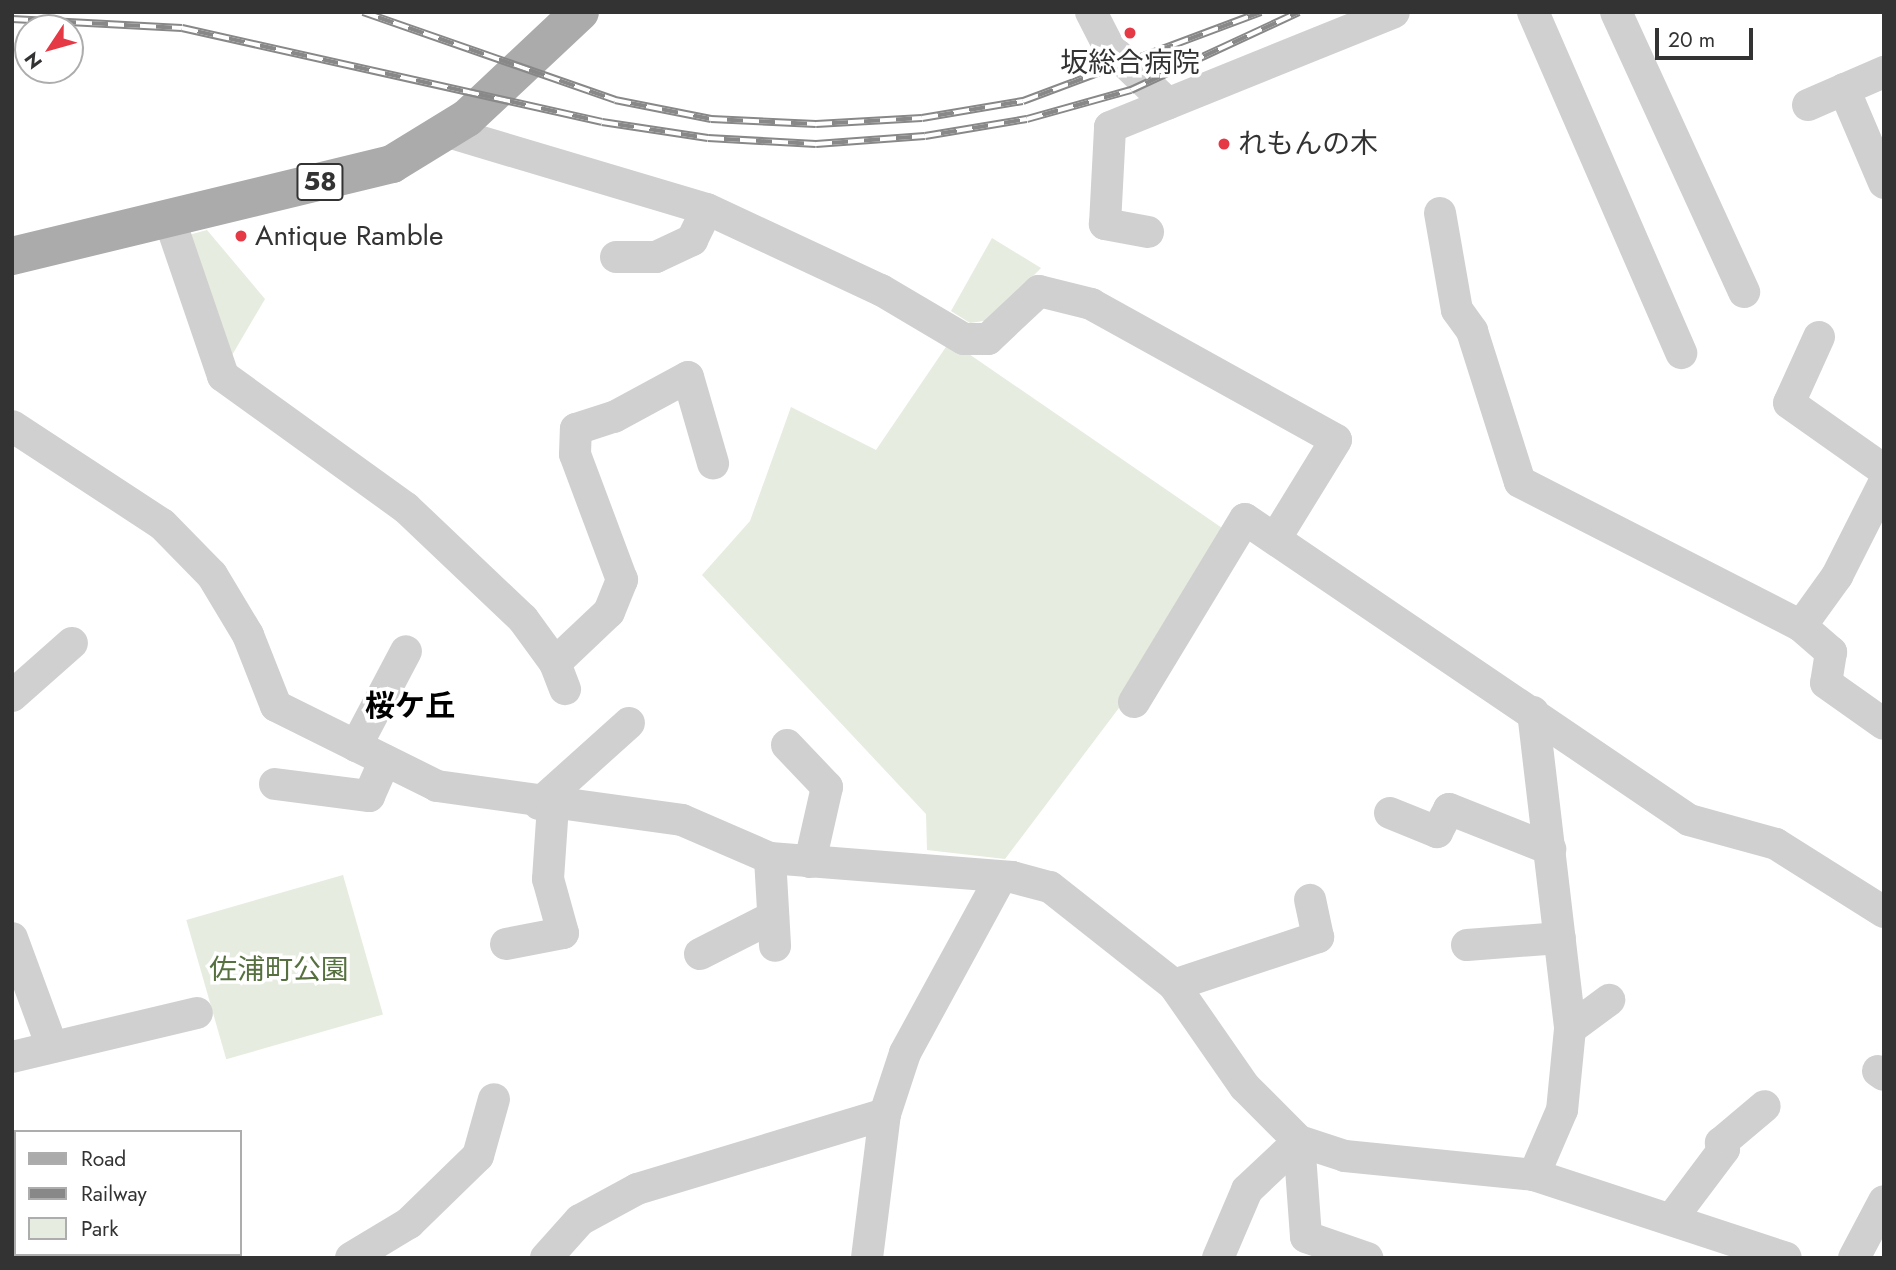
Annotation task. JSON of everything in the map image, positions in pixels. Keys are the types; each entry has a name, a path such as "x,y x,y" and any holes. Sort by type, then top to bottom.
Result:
{"main road":[{"name":"58","path":"12,256 393,164 448,132 580,12"}],"street":[{"path":"1091,12 1108,46 1168,104"},
{"path":"1148,232 1105,224 1110,127 1394,12"},
{"path":"1533,12 1681,353"},
{"path":"1616,12 1744,292"},
{"path":"1808,105 1884,72"},
{"path":"1844,89 1884,183"},
{"path":"448,132 707,209 881,290 964,339 988,339 1038,291 1091,304 1336,440 1275,539"},
{"path":"615,257 656,257 692,240 707,209"},
{"path":"1440,213 1457,310 1472,331 1520,482 1801,626 1831,652 1826,683 1884,724"},
{"path":"169,218 223,376 406,508 523,619 560,676 609,612 622,580 576,454 576,429 614,417 688,377 713,463"},
{"path":"1819,337 1789,403 1884,470"},
{"path":"12,426 162,524 212,575 248,635 276,706 437,786 546,805 682,820 770,858 1001,877 1050,887 1174,985 1245,1087 1299,1141 1345,1156 1534,1175 1673,1217 1782,1257"},
{"path":"1801,626 1837,576 1884,483"},
{"path":"1134,702 1245,519 1689,820 1776,844 1884,912"},
{"path":"12,696 72,643"},
{"path":"356,746 406,651"},
{"path":"1533,712 1570,1029 1562,1110 1534,1175"},
{"path":"506,944 563,933 548,879 546,805 629,723"},
{"path":"787,745 827,787 810,862"},
{"path":"275,784 369,796 385,760"},
{"path":"1390,813 1437,832 1449,809 1550,849"},
{"path":"700,954 774,932 770,858"},
{"path":"867,1258 885,1114 905,1053 1001,877"},
{"path":"1174,985 1318,937 1310,900"},
{"path":"1467,945 1560,937"},
{"path":"12,938 52,1047"},
{"path":"1570,1029 1609,1000"},
{"path":"12,1057 197,1013"},
{"path":"351,1258 409,1223 478,1156 494,1099"},
{"path":"1673,1217 1724,1149 1721,1143 1765,1106"},
{"path":"546,1258 580,1220 637,1189 885,1114"},
{"path":"1218,1258 1247,1190 1299,1141"},
{"path":"1299,1141 1306,1237 1367,1258"},
{"path":"1853,1258 1884,1201"}],"green space":[{"path":"207,230 265,299 228,362 185,236"},
{"path":"992,238 1041,268 990,320 970,323 951,311"},
{"path":"950,341 1225,530 1128,696 1005,859 927,850 926,814 702,575 750,521 791,407 876,450"},
{"name":"佐浦町公園","path":"343,875 383,1014 226,1059 186,920"}],"railway":[{"path":"363,12 615,100 711,119 816,124 922,118 1023,101 1261,12"},
{"path":"12,19 182,28 602,122 708,138 816,144 925,136 1027,119 1131,90 1299,12"}],"place":[{"name":"坂総合病院","path":"1130,33"},
{"name":"れもんの木","path":"1224,144"},
{"name":"Antique Ramble","path":"241,236"}],"district":[{"name":"桜ケ丘","path":"410,706"}]}
